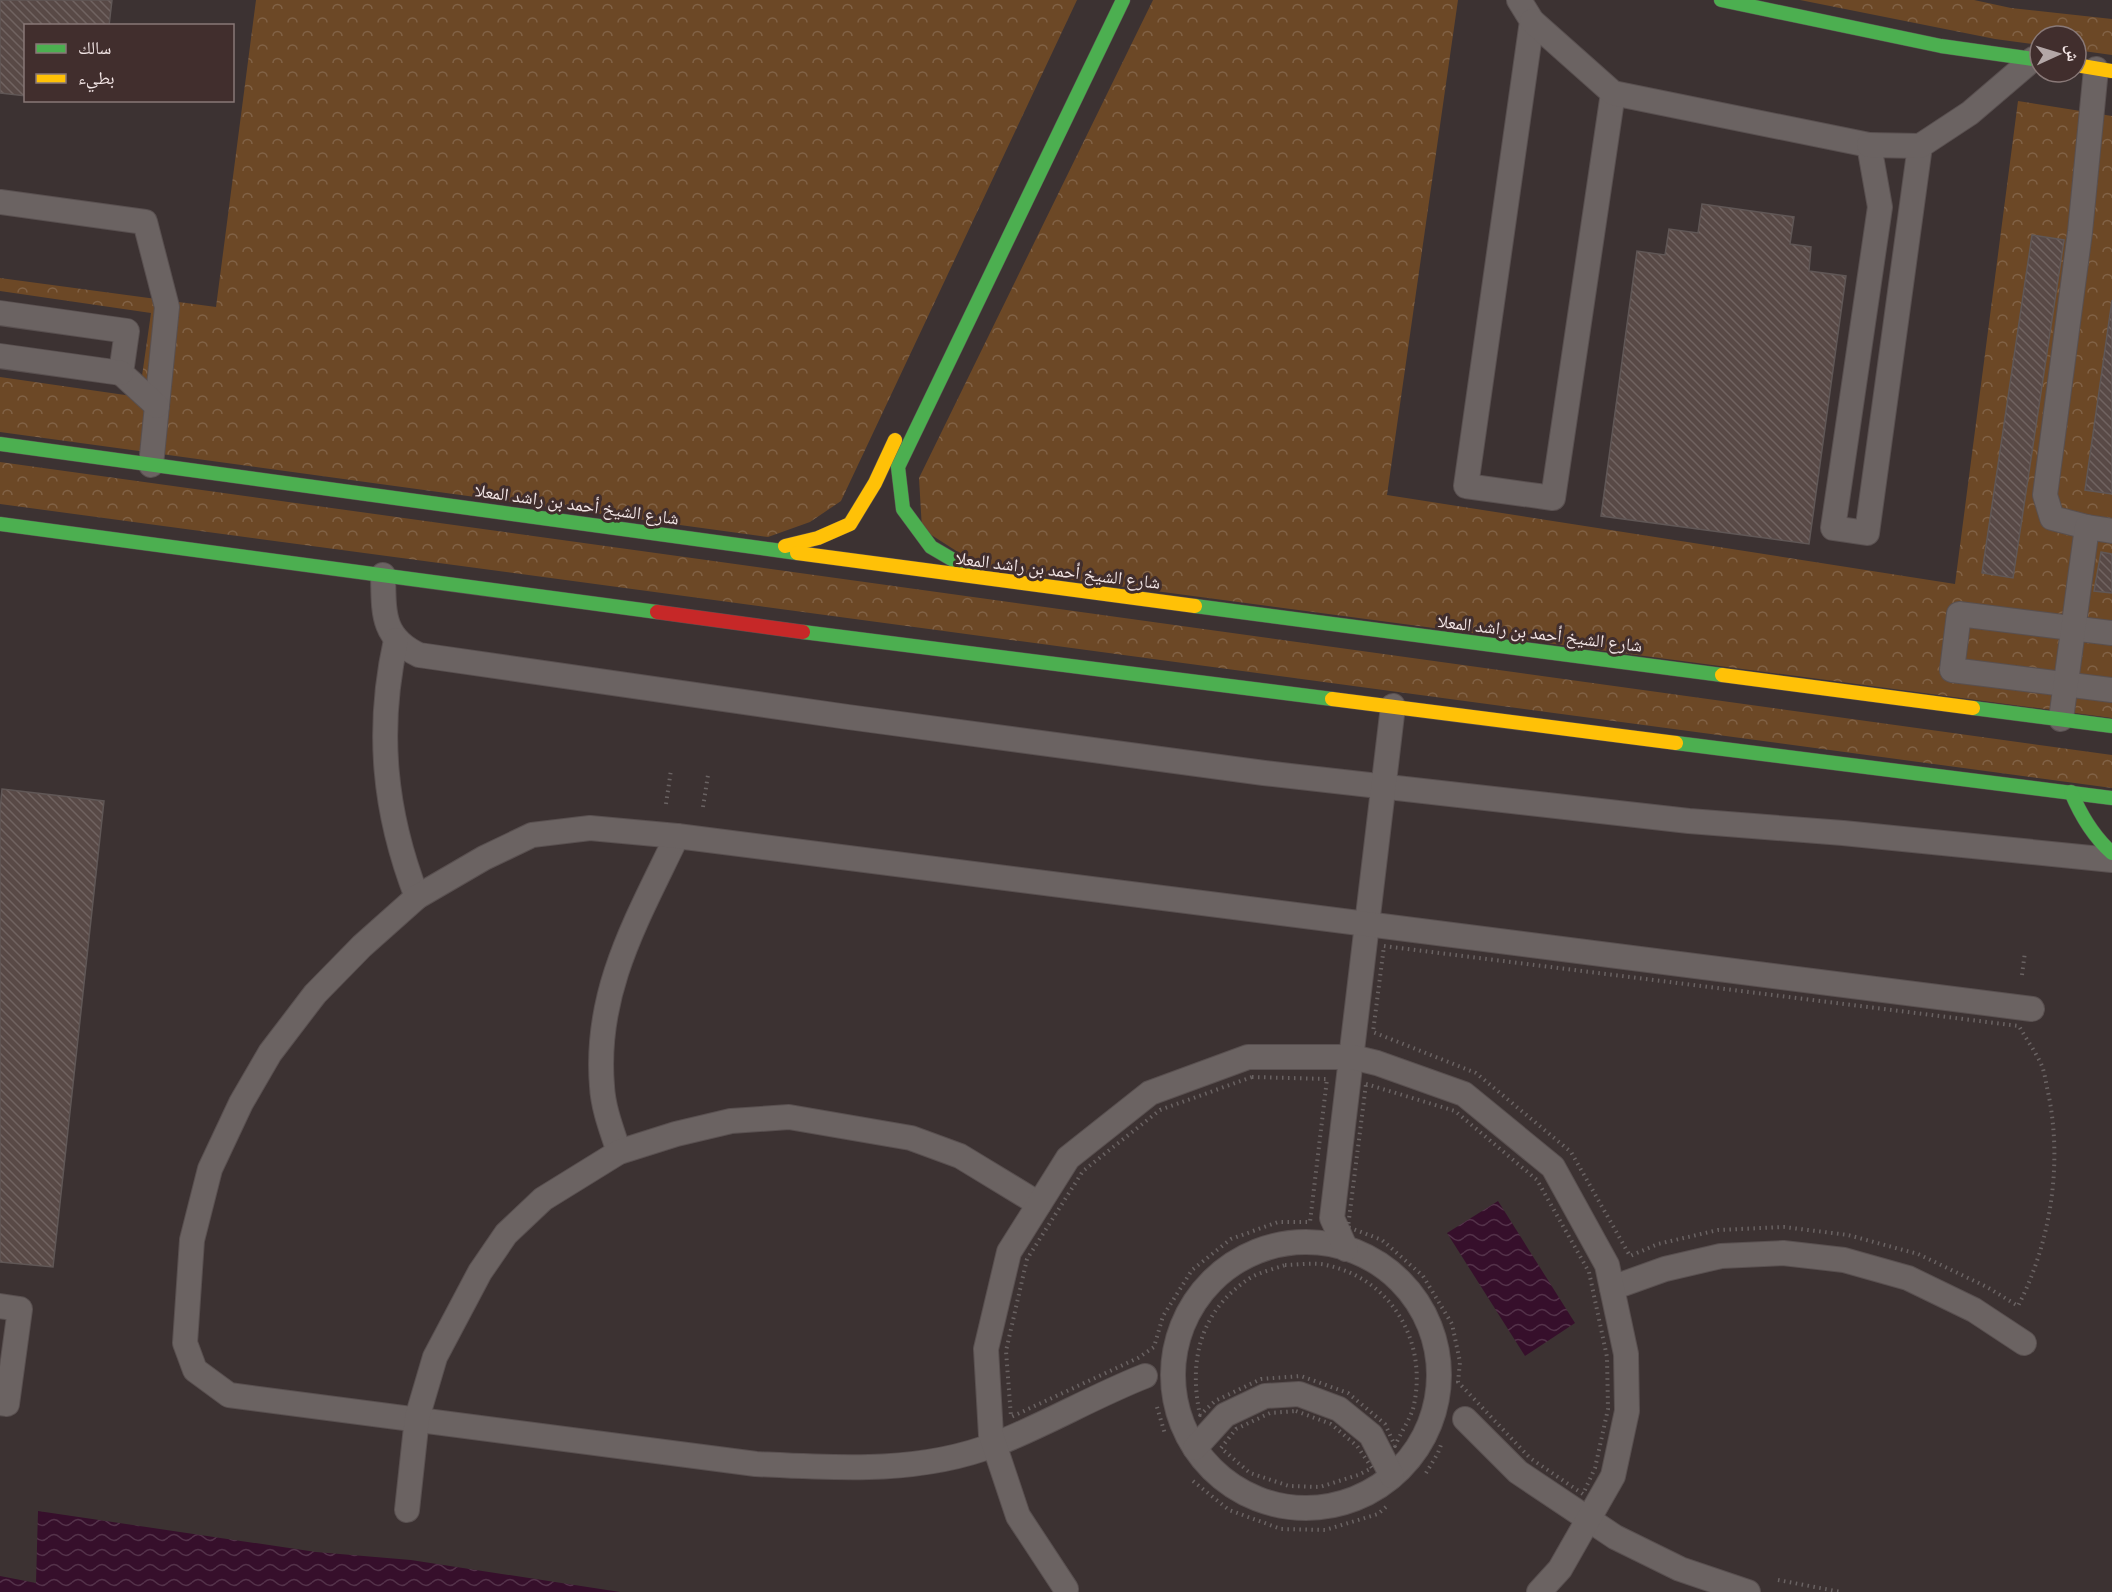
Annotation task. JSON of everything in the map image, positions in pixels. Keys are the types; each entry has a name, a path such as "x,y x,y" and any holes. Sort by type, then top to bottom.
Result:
{"main road":[{"path":"986,579 931,547 903,508 898,467 1123,0"},
{"path":"1721,0 1941,46 2028,58"},
{"path":"772,549 818,538 850,524 875,483 900,429"},
{"name":"شارع الشيخ أحمد بن راشد المعلا","path":"0,444 986,579 2112,726"},
{"path":"0,524 857,639 2112,798"},
{"path":"2071,792 2079,812 2091,831 2112,853"}],"lane":[{"path":"1519,0 1532,21 1613,93 1869,145 1920,146 1970,113 2028,66"},
{"path":"1532,21 1466,486 1553,498 1613,93"},
{"path":"2095,68 2080,232 2045,495 2052,518 2112,531"},
{"path":"1869,145 1880,207 1833,528 1867,533 1920,146"},
{"path":"0,202 145,222 166,308 151,465"},
{"path":"0,313 127,331 121,373"},
{"path":"0,356 121,373 157,406"},
{"path":"2061,719 2086,527"},
{"path":"383,575 384,611 388,627 396,640 407,649 420,655 1252,772 1689,821 1843,833 2112,860"},
{"path":"2112,633 1959,614 1952,670 2112,690"},
{"path":"396,640 385,714 387,786 396,833 417,897"},
{"path":"1318,1228 1352,1057 1393,706"},
{"path":"1178,1341 1145,1376 994,1445 933,1462 833,1468 756,1464 229,1395 195,1370 185,1343 192,1240 210,1168 241,1103 270,1053 315,994 362,946 417,897 484,858 532,835 590,828 677,836 2032,1009"},
{"path":"619,1152 602,1087 603,1033 613,978 635,922 677,836"},
{"path":"1066,1589 1018,1516 991,1435 986,1349 1009,1252 1068,1158 1150,1093 1248,1057 1352,1057 1377,1063 1464,1094 1553,1167 1607,1265 1626,1354 1628,1411 1613,1476 1560,1569 1539,1592"},
{"path":"407,1510 417,1418 435,1357 480,1272 506,1234 543,1199 619,1152 676,1134 731,1121 789,1117 911,1138 960,1156 1039,1204"},
{"path":"1145,1376 1205,1463 1239,1492 1285,1508 1322,1509 1368,1495 1405,1466 1433,1416 1439,1364 1432,1331 1408,1289 1372,1258 1346,1249 1318,1228"},
{"path":"1165,1402 1182,1324 1208,1284 1241,1258 1318,1228"},
{"path":"1612,1288 1665,1269 1721,1256 1784,1253 1844,1260 1908,1278 1974,1310 2024,1343"},
{"path":"0,1306 20,1309 7,1404 0,1403"},
{"path":"1437,1380 1472,1412 1518,1472 1588,1520 1615,1537 1680,1569 1748,1592"},
{"path":"1195,1448 1226,1415 1265,1396 1299,1394 1339,1409 1371,1435 1392,1476"},
{"path":"1428,1425 1472,1412"}],"path":[{"path":"664,814 671,770"},
{"path":"1384,946 2019,1026 2042,1065 2054,1122 2053,1175 2047,1231 2028,1286 2018,1306 1987,1287 1918,1254 1848,1235 1784,1227 1718,1230 1658,1244 1630,1256 1571,1152 1476,1073 1373,1032 1384,946"},
{"path":"1252,1077 1327,1079 1318,1228 1278,1222 1231,1239 1192,1270 1163,1316 1154,1347 1138,1358 1011,1417 1006,1351 1027,1259 1083,1171 1160,1110 1252,1077"},
{"path":"1366,1083 1455,1111 1537,1180 1589,1272 1607,1357 1608,1409 1595,1468 1583,1494 1530,1458 1472,1412 1458,1382 1460,1362 1452,1324 1423,1276 1382,1240 1348,1227 1366,1083"},
{"path":"1421,1480 1438,1454 1428,1425 1412,1339 1392,1303 1361,1277 1326,1265 1285,1265 1252,1277 1224,1299 1202,1333 1195,1367 1196,1396 1200,1415 1215,1401 1261,1379 1301,1376 1348,1393 1385,1424 1395,1446 1428,1425"},
{"path":"1165,1402 1167,1443"},
{"path":"1296,1411 1331,1424 1357,1446 1372,1468 1320,1487 1289,1486 1250,1473 1221,1448 1236,1429 1270,1413 1296,1411"},
{"path":"1189,1477 1229,1510 1281,1529 1325,1530 1378,1514 1395,1500"},
{"path":"1767,1577 1841,1592"}],"green space":[{"path":"256,0 1077,0 841,501 810,522 768,537 0,432 0,377 139,397 151,313 0,291 0,278 216,307"},
{"path":"1153,0 1458,0 1387,495 1955,584 2018,101 2112,116 2112,718 983,568 922,529 919,478"},
{"path":"1800,0 1974,0 2011,8 2112,19 2112,55 2088,52 2088,24 2028,24 2028,43 1995,39"},
{"path":"0,462 2112,755 2112,788 0,504"}],"water":[{"path":"1498,1201 1575,1323 1525,1356 1447,1233"},
{"path":"38,1511 316,1552 411,1560 620,1592 0,1592 0,1576 36,1583"}],"building":[{"path":"0,0 112,0 109,24 24,24 24,96 0,93"},
{"path":"1702,204 1794,217 1790,244 1811,247 1809,271 1846,276 1809,544 1601,516 1637,251 1665,255 1669,229 1698,233"},
{"path":"2032,235 2064,240 2013,578 1982,573"},
{"path":"2112,300 2112,494 2085,490"},
{"path":"2101,552 2112,554 2112,593 2094,591"},
{"path":"2,789 104,801 53,1267 0,1262 0,810"}],"traffic: fast":[{"path":"972,571 931,547 903,509 898,467 1123,0"},
{"path":"1721,0 1941,46 2028,58"},
{"path":"0,444 797,553"},
{"path":"0,524 657,612"},
{"path":"1195,606 1722,675"},
{"path":"803,632 1332,699"},
{"path":"1973,708 2112,726"},
{"path":"1676,743 2112,798"},
{"path":"2071,792 2088,825 2112,853"}],"traffic: slow":[{"path":"2088,67 2112,71"},
{"path":"785,546 818,538 850,524 875,483 895,440"},
{"path":"797,553 1195,606"},
{"path":"1722,675 1973,708"},
{"path":"1332,699 1676,743"}],"traffic: jam":[{"path":"657,612 803,632"}]}
